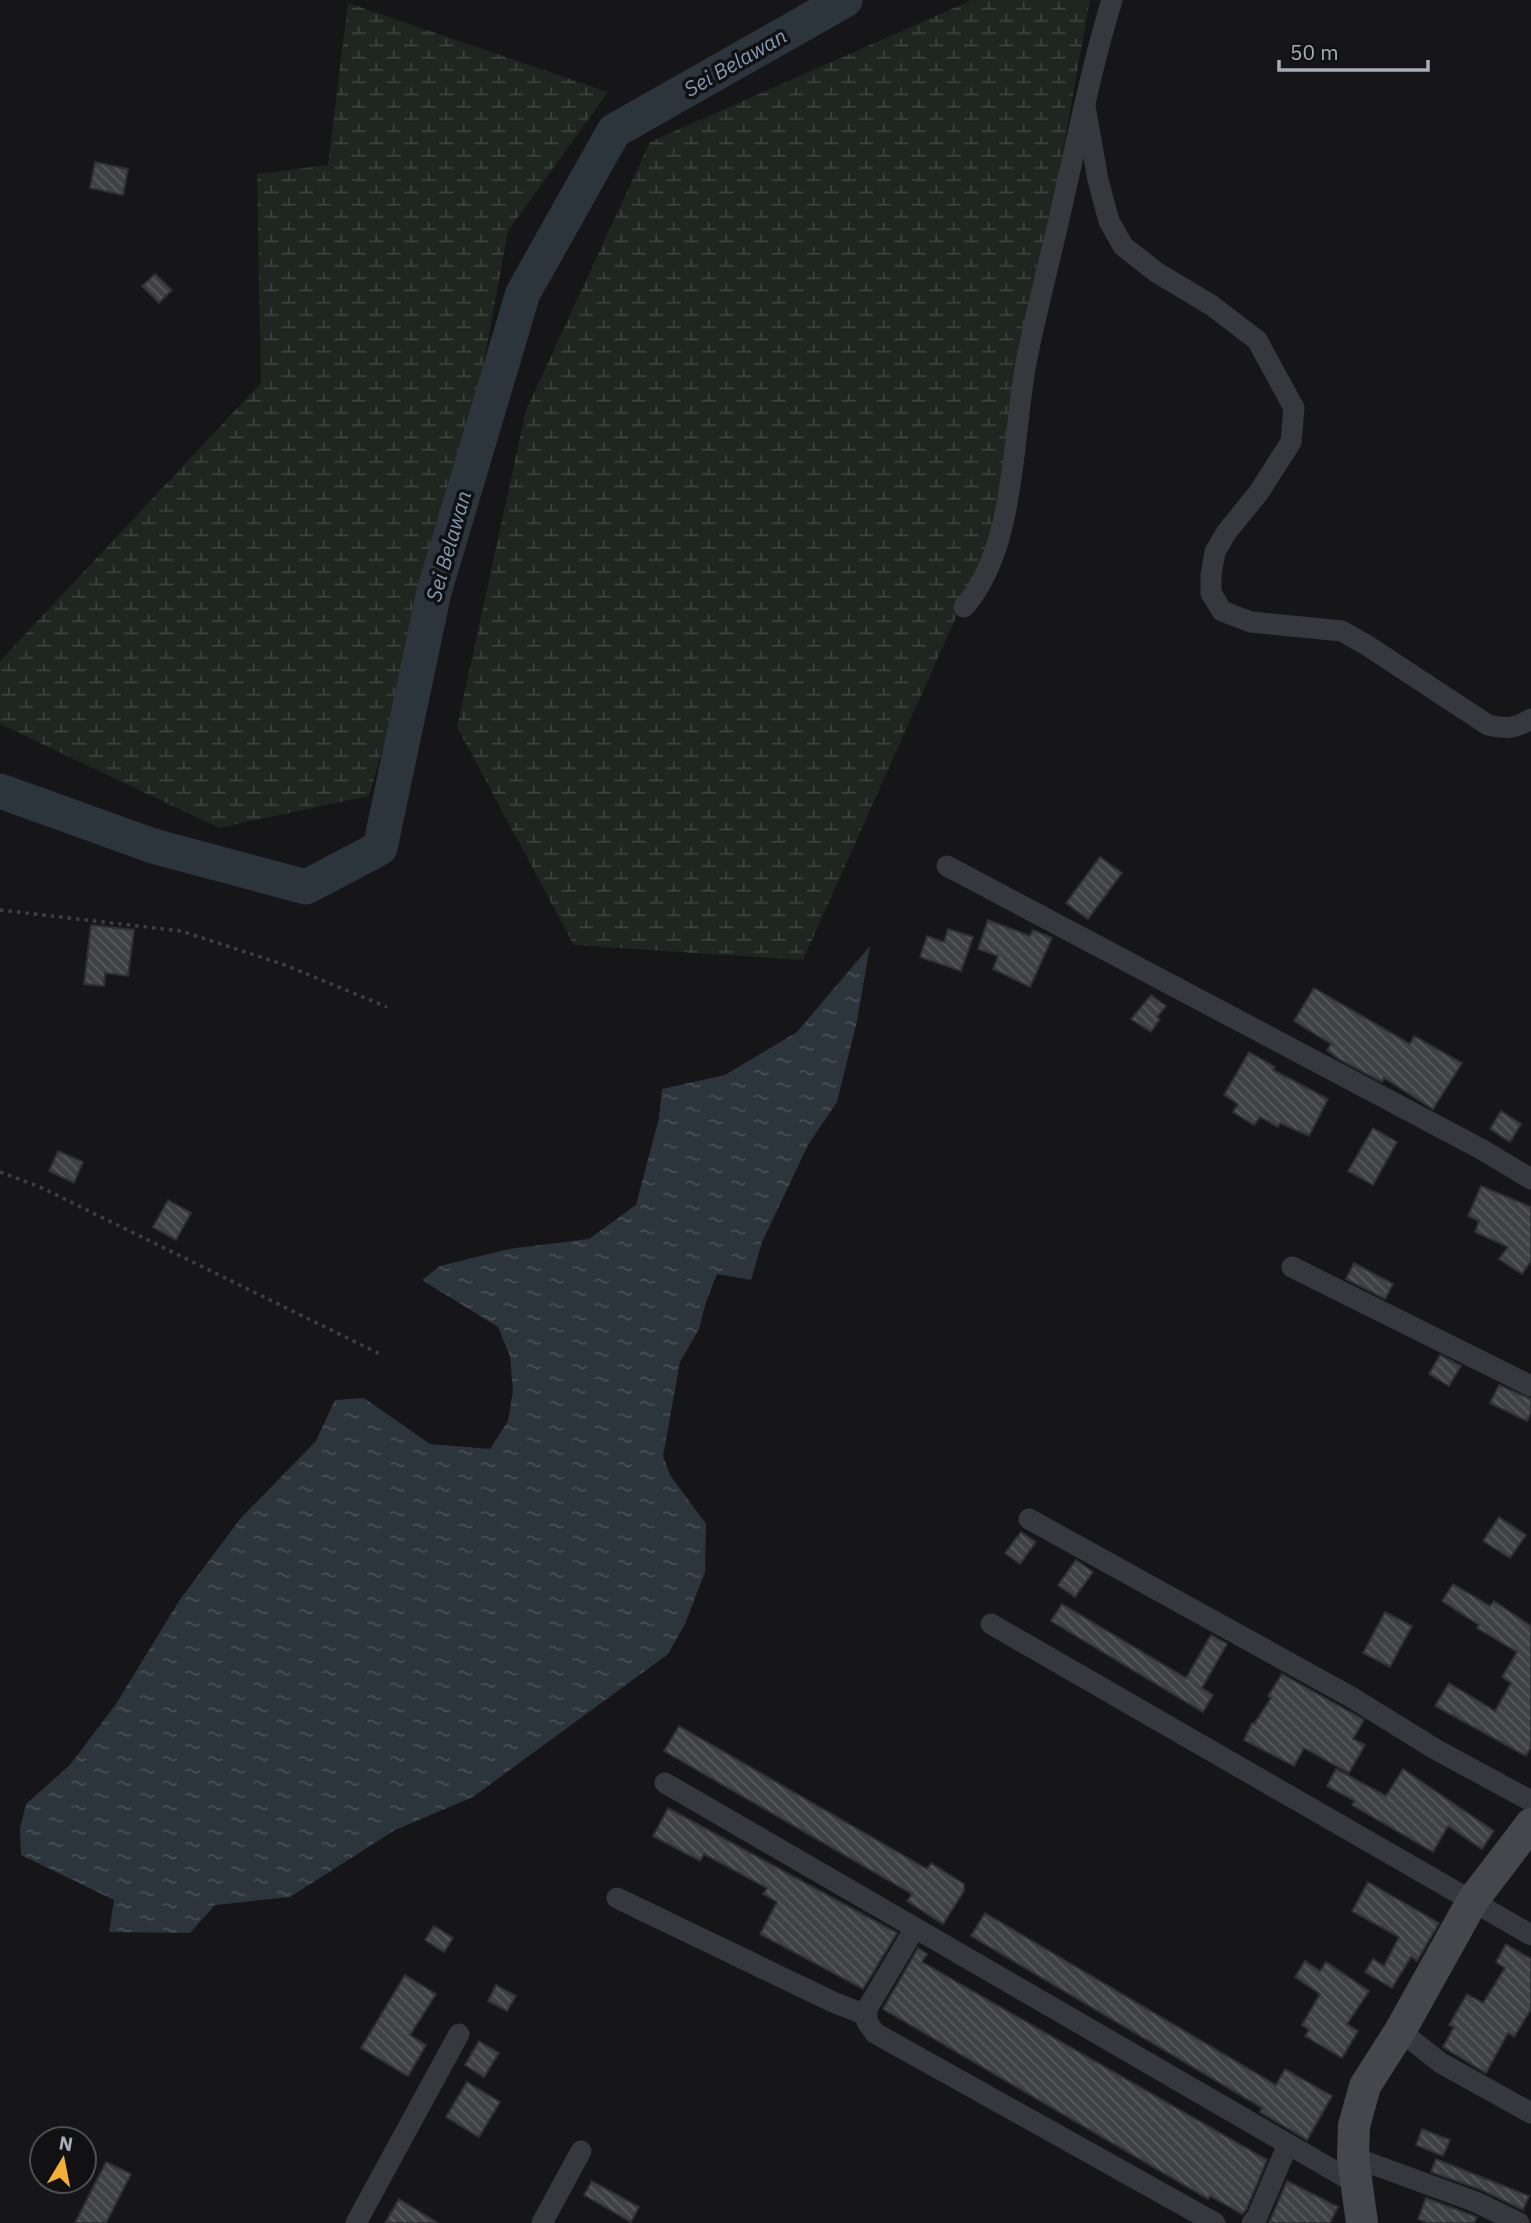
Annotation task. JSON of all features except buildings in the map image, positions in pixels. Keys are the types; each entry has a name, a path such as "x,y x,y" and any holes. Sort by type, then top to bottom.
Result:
{"street":[{"path":"964,607 977,593 998,544 1009,491 1026,364 1096,51 1112,0"},
{"path":"1085,106 1098,180 1109,221 1124,246 1156,272 1212,305 1257,340 1294,408 1292,442 1215,552 1211,593 1222,611 1251,622 1342,631 1488,725 1506,729 1520,726 1531,719"},
{"path":"947,866 1458,1136 1531,1179"},
{"path":"1292,1267 1531,1386"},
{"path":"1029,1519 1351,1697 1436,1749 1531,1801"},
{"path":"990,1624 1531,1935"},
{"path":"665,1783 1288,2144 1355,2170 1476,2202 1519,2223"},
{"path":"1362,2223 1353,2126 1365,2085 1400,2031 1473,1900 1528,1837"},
{"path":"617,1898 833,2002 866,2015"},
{"path":"915,1928 869,2003 866,2015 870,2027 880,2038 1215,2223"},
{"path":"1400,2031 1441,2063 1531,2113"},
{"path":"356,2223 459,2034"},
{"path":"1252,2223 1288,2144"},
{"path":"542,2223 581,2151"}],"path":[{"path":"0,910 181,931 285,965 387,1007"},
{"path":"0,1172 40,1187 380,1354"}],"green space":[{"path":"972,0 1090,0 995,530 803,960 574,945 457,727 526,410 650,142"},
{"path":"348,3 608,92 508,231 466,460 369,796 219,828 0,724 0,661 261,383 257,174 328,165"}],"water":[{"path":"870,946 857,1021 837,1102 808,1145 762,1242 751,1280 717,1274 699,1329 680,1362 663,1456 670,1475 706,1524 705,1572 685,1624 668,1654 473,1797 395,1830 290,1897 215,1905 190,1933 109,1932 114,1900 21,1855 20,1828 26,1804 70,1765 116,1704 179,1601 240,1519 316,1441 335,1400 364,1398 430,1444 490,1449 508,1421 513,1391 510,1356 498,1327 422,1280 440,1266 509,1249 589,1239 636,1205 659,1118 662,1089 725,1075 797,1032"}],"waterway":[{"name":"Sei Belawan","path":"0,791 153,846 306,887 380,848 434,592 523,293 614,131 845,0"}]}
